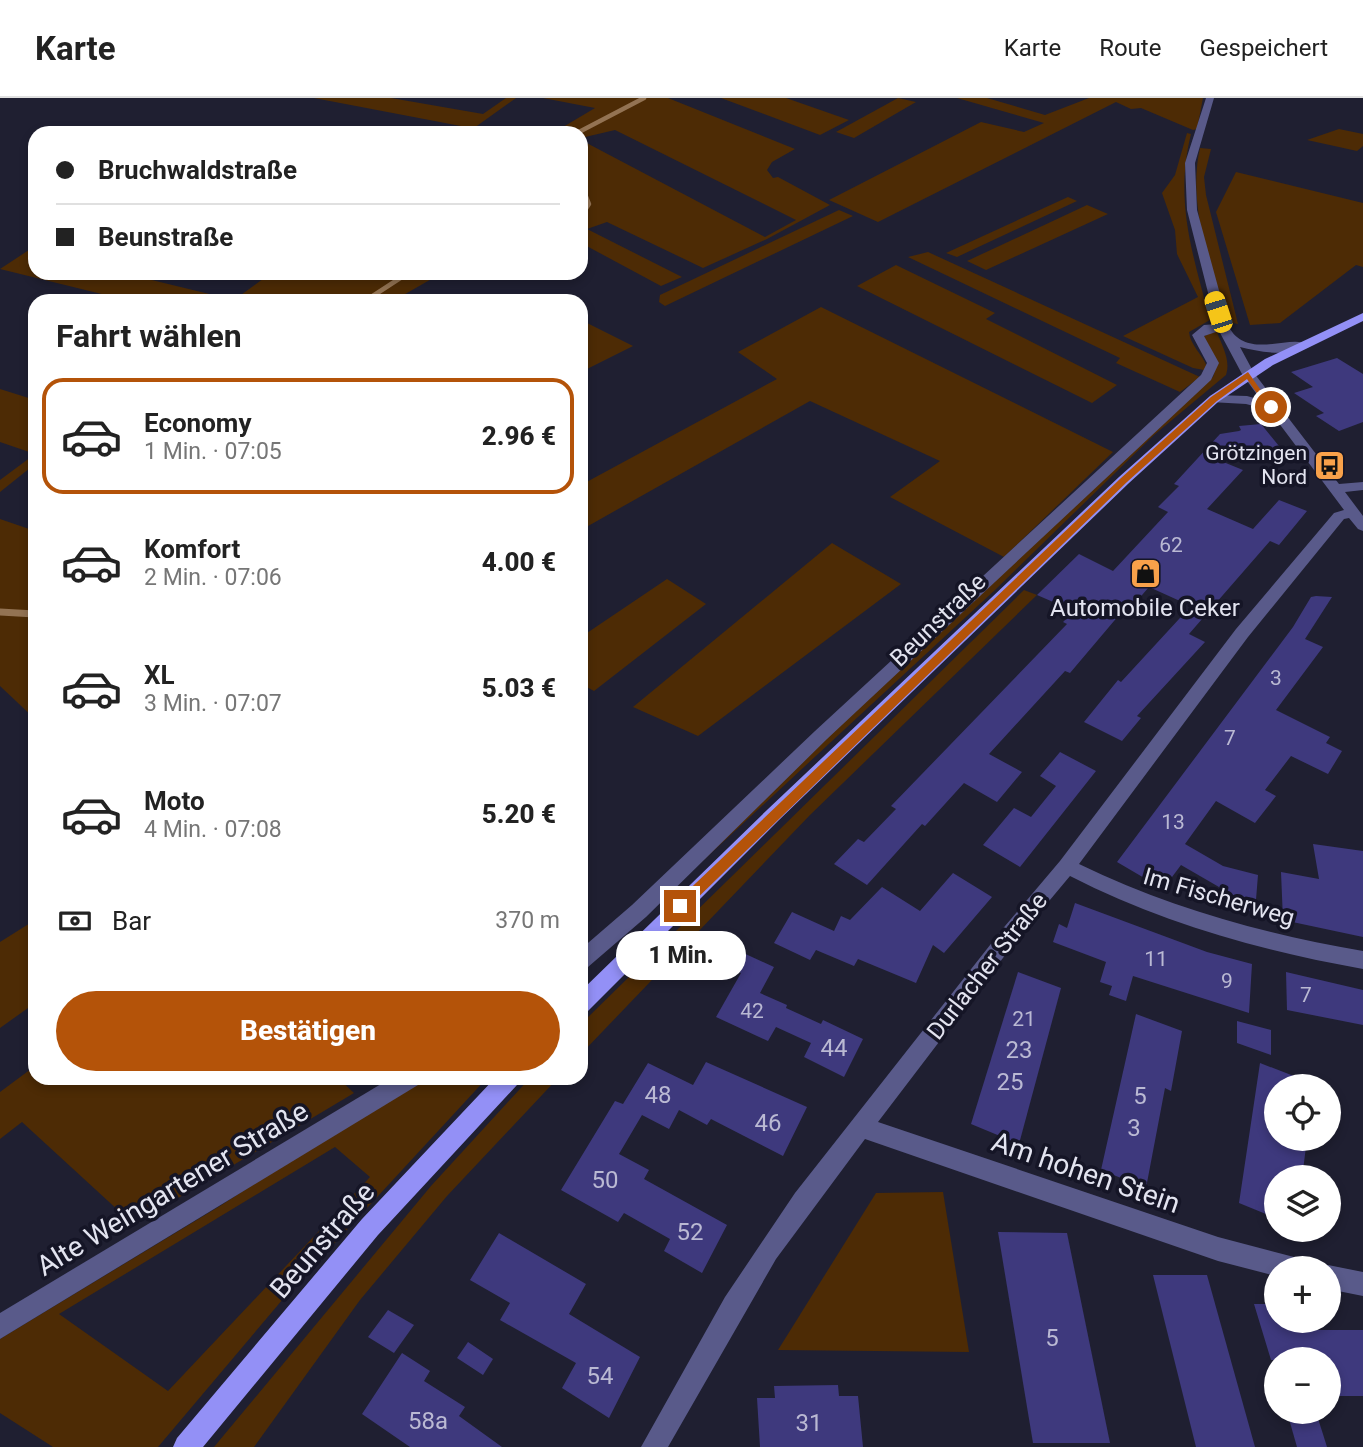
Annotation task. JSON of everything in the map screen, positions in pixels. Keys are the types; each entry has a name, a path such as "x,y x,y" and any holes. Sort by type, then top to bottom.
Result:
{"main road":[{"name":"Beunstraße","path":"588,998 773,816 1124,480 1214,399 1248,374 1363,317"},
{"name":"Beunstraße","path":"186,1447 370,1227 502,1085"}],"street":[{"path":"1210,98 1190,163 1192,210 1225,332 1248,374 1271,407 1358,519"},
{"path":"588,955 639,911 821,735 1207,377 1213,363 1198,335 1208,328 1225,332 1243,345 1265,349 1302,345"},
{"path":"1214,399 1247,400 1271,407"},
{"path":"1336,489 1363,486"},
{"name":"Durlacher Straße","path":"654,1447 702,1359 785,1226 1035,901 1067,866 1242,633 1339,516 1358,519"},
{"name":"Im Fischerweg","path":"1067,866 1110,890 1177,914 1236,931 1363,960"},
{"name":"Alte Weingartener Straße","path":"0,1327 398,1085"},
{"name":"Am hohen Stein","path":"861,1127 1218,1249 1264,1261"},
{"path":"1341,1280 1363,1284"}],"shaded area":[{"path":"314,98 391,98 483,114 506,98 516,98 477,126 461,126"},
{"path":"543,98 668,98 795,149 772,162 767,170 773,178 778,177 830,205 767,239 703,268 607,222 588,229 588,144 765,237 796,220 615,130 588,136 588,126 565,126 595,108"},
{"path":"721,98 786,98 849,120 820,135"},
{"path":"898,98 916,102 854,138 836,132"},
{"path":"957,98 987,98 1045,115 1089,98 1203,98 1197,129 1193,130 1141,108 1131,109 1116,102 878,222 829,200 981,122 1024,132 1044,123"},
{"path":"1339,129 1363,134 1363,146 1357,151 1307,140"},
{"path":"1187,133 1191,134 1184,182 1185,205 1197,273 1210,320 1189,332 1207,367 1204,370 1193,368 1123,336 1198,297 1177,254 1175,230 1162,193 1175,175"},
{"path":"1200,148 1211,149 1204,177 1206,195 1238,324 1228,322 1203,236 1196,192"},
{"path":"1236,172 1363,203 1363,267 1356,265 1280,323 1250,325 1216,212"},
{"path":"1068,197 1077,201 957,257 946,253"},
{"path":"1087,205 1108,214 986,270 967,261"},
{"path":"839,210 853,216 665,306 659,302 660,295"},
{"path":"588,230 682,277 661,286 588,247"},
{"path":"28,251 28,276 0,269"},
{"path":"928,252 1200,377 1180,392 1116,363 1120,358 908,257"},
{"path":"896,265 995,313 986,319 1117,385 1092,403 857,286"},
{"path":"45,280 152,280 209,294 102,294"},
{"path":"261,280 430,280 405,294 242,294"},
{"path":"821,307 1113,452 1004,557 890,497 940,461 810,401 588,526 588,481 777,379 738,352"},
{"path":"588,324 633,346 588,368"},
{"path":"1213,331 1217,332 1225,353 1226,375 1154,435 995,590 681,881 717,840 1147,432 1213,377 1217,364 1203,337"},
{"path":"0,389 28,398 28,452 0,442"},
{"path":"28,459 28,470 0,492 0,480"},
{"path":"0,519 28,529 28,712 0,686"},
{"path":"832,543 901,584 698,736 633,707"},
{"path":"667,579 706,604 594,691 588,688 588,632"},
{"path":"1024,590 1037,595 810,815 588,1047 588,1017"},
{"path":"28,924 28,1008 0,1028 0,942"},
{"path":"28,1071 28,1085 345,1085 354,1093 128,1228 120,1212 22,1122 0,1139 0,1092"},
{"path":"408,1085 481,1085 283,1299 158,1447 53,1447 0,1413 0,1339 220,1206","holes":["335,1147 370,1177 168,1391 59,1314"]},
{"path":"524,1085 551,1085 447,1196 360,1300 254,1447 214,1447 431,1186"},
{"path":"943,1192 969,1352 778,1350 876,1193"}],"building":[{"path":"1337,358 1363,374 1363,422 1339,431 1316,416 1324,413 1294,393 1313,387 1291,372"},
{"path":"1261,424 1283,451 1211,457 1243,470 1207,509 1253,529 1279,500 1307,511 1279,545 1270,541 1189,634 1205,642 1137,716 1141,718 1122,741 1084,722 1118,680 1121,682 1191,606 1149,587 1129,610 1125,608 1070,673 1065,671 989,754 1022,772 997,802 964,783 925,826 922,824 867,885 834,864 858,839 864,842 896,809 891,806 1067,624 1063,622 1074,611 1037,595 1079,554 1113,571 1168,512 1158,507 1179,486 1174,484 1220,434 1239,431 1239,426"},
{"path":"1311,597 1332,597 1305,639 1323,647 1276,710 1330,737 1326,743 1342,751 1328,774 1291,756 1265,790 1276,796 1255,823 1216,801 1185,844 1223,866 1258,875 1255,912 1218,903 1219,887 1181,865 1163,889 1117,862 1293,627"},
{"path":"1060,752 1096,771 1020,867 983,845 1014,808 1031,817 1056,786 1040,776"},
{"path":"1313,844 1363,851 1363,937 1283,920 1281,872 1319,879"},
{"path":"953,873 992,897 944,953 933,945 916,983 858,959 854,966 816,950 810,960 774,943 792,912 834,931 841,916 850,920 882,887 920,911"},
{"path":"1075,903 1207,952 1252,964 1249,1013 1133,976 1126,1001 1109,995 1112,986 1100,982 1106,962 1053,942 1059,924 1067,928"},
{"path":"739,951 774,967 760,993 821,1024 823,1020 863,1039 844,1077 804,1057 811,1043 776,1027 768,1041 716,1017 741,973 729,968"},
{"path":"1018,972 1061,988 1019,1144 971,1124"},
{"path":"1286,972 1363,990 1363,1025 1287,1010"},
{"path":"1136,1014 1182,1031 1171,1091 1165,1088 1146,1188 1101,1170"},
{"path":"1237,1021 1271,1030 1271,1055 1237,1043"},
{"path":"706,1062 807,1107 783,1156 711,1119 707,1125 679,1110 669,1129 642,1115 619,1154 649,1170 644,1179 727,1225 702,1273 664,1251 670,1239 624,1213 618,1222 561,1190 615,1101 623,1104 648,1063 693,1085"},
{"path":"1260,1063 1288,1074 1264,1074 1264,1151 1305,1151 1304,1165 1264,1165 1264,1213 1239,1203"},
{"path":"998,1232 1067,1233 1110,1443 1033,1443"},
{"path":"499,1233 586,1284 569,1314 640,1357 609,1418 562,1388 576,1363 500,1320 510,1303 470,1280"},
{"path":"1153,1275 1207,1275 1255,1447 1196,1447"},
{"path":"1254,1304 1264,1304 1264,1333 1341,1333 1341,1330 1363,1330 1363,1396 1341,1396 1341,1347 1267,1347"},
{"path":"388,1310 414,1325 394,1353 368,1337"},
{"path":"468,1342 493,1359 483,1375 457,1358"},
{"path":"402,1353 430,1371 424,1381 465,1407 459,1416 502,1447 410,1447 362,1414"},
{"path":"838,1385 839,1396 858,1396 863,1447 760,1447 757,1398 775,1398 774,1386"},
{"path":"1290,1424 1320,1424 1327,1447 1297,1447"}],"waterway":[{"path":"588,127 644,98"},
{"path":"588,202 588,206"},
{"path":"376,294 397,280"},
{"path":"0,612 28,614"}],"place":[{"name":"Grötzingen Nord","path":"1330,465"},
{"name":"Automobile Ceker","path":"1145,574"}],"route":[{"path":"680,906 1124,480 1224,390 1248,374 1271,407"}]}
